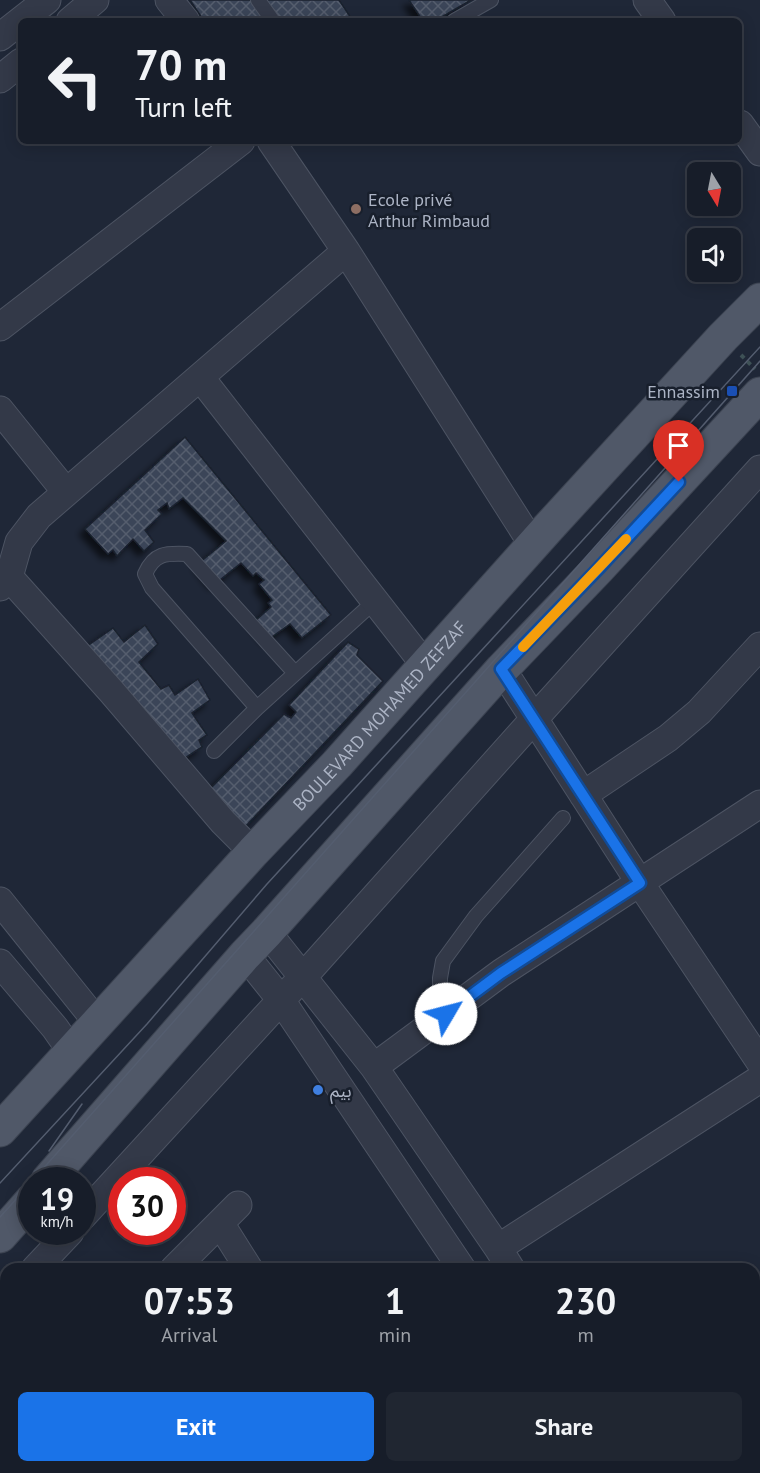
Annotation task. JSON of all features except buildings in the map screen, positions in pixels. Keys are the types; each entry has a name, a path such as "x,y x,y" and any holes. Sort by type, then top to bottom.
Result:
{"main road":[{"name":"BOULEVARD MOHAMED ZEFZAF","path":"0,1130 336,764 533,544 723,337 760,300"},
{"path":"59,1167 501,669 598,569 760,394"},
{"path":"0,1236 18,1216"}],"street":[{"path":"25,18 47,0"},
{"path":"74,18 95,0"},
{"path":"169,0 184,18"},
{"path":"647,0 660,18"},
{"path":"0,38 18,23"},
{"path":"0,79 18,64"},
{"path":"742,127 760,152"},
{"path":"0,327 237,144"},
{"path":"277,144 533,544"},
{"path":"253,852 223,822 111,691 4,582 19,542 39,516 346,251"},
{"path":"200,377 425,665"},
{"path":"0,410 66,492"},
{"path":"96,1202 303,977 760,469"},
{"path":"583,795 668,738 699,712 760,646"},
{"path":"501,669 760,1062"},
{"path":"374,1067 501,973 760,804"},
{"path":"0,901 97,1022"},
{"path":"267,932 374,1067 504,1258 760,1078"},
{"path":"245,955 281,1000 458,1263"},
{"path":"0,963 55,1028 71,1051"},
{"path":"180,1263 229,1214 247,1263"},
{"path":"41,1263 58,1245"}],"lane":[{"path":"258,0 271,18"},
{"path":"459,18 491,0"},
{"path":"257,708 152,588 145,574 150,562 168,553 187,555 295,673"},
{"path":"214,751 257,708 375,601"},
{"path":"446,1014 440,994 443,961 476,916 563,818"}],"tram line":[{"path":"0,1183 147,1024 267,884 760,347"},
{"path":"45,1167 760,361"},
{"path":"49,1151 82,1104"},
{"path":"15,1200 18,1196"},
{"path":"0,1217 18,1197"}],"slow traffic":[{"path":"523,647 626,539"}],"place":[{"name":"Ecole privé Arthur Rimbaud","path":"356,209"},
{"name":"Ennassim","path":"732,391"},
{"name":"بيم","path":"318,1090"}],"route":[{"path":"446,1014 501,973 640,883 501,669 679,482"}]}
